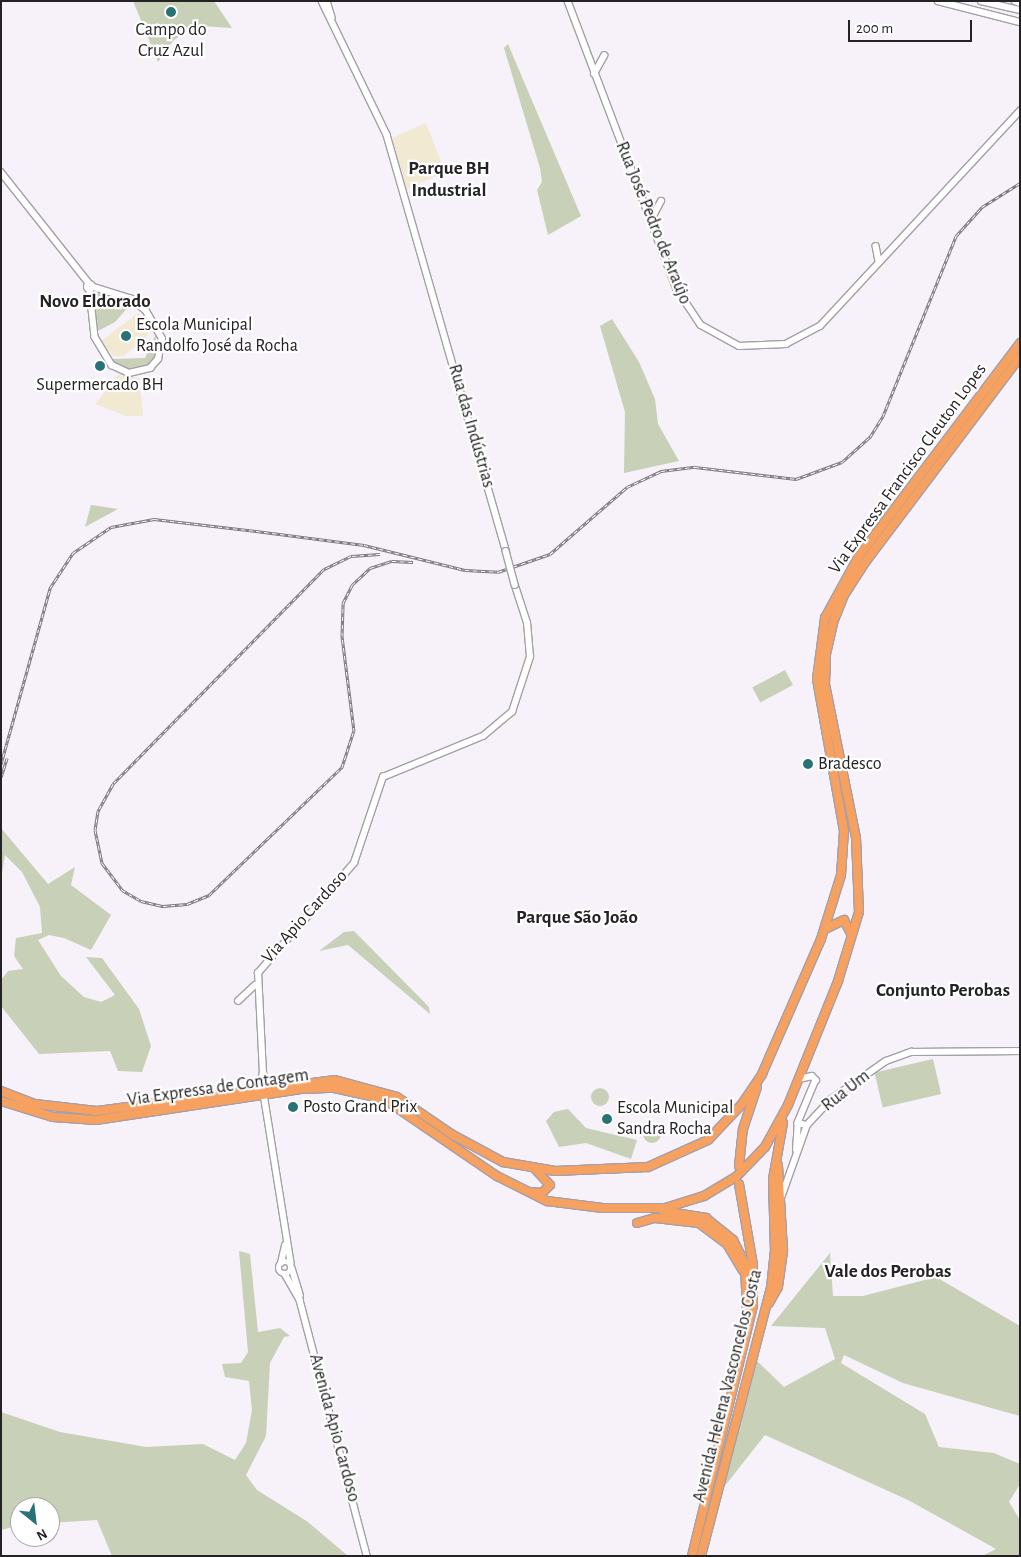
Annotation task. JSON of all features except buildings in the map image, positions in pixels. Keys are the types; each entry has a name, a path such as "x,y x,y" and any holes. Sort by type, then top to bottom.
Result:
{"highway":[{"name":"Via Expressa Francisco Cleuton Lopes","path":"423,1113 483,1152 529,1168 630,1170 662,1164 719,1131 762,1074 821,939 841,875 844,844 817,679 825,618 859,556 1020,343"},
{"name":"Via Expressa Francisco Cleuton Lopes","path":"798,1080 860,912 861,871 825,684 826,654 834,620 844,595 866,561 1020,357"},
{"path":"821,939 829,924 839,918 851,927 850,941"},
{"path":"739,1166 743,1129 762,1074"},
{"path":"651,1210 689,1202 727,1183 765,1147 788,1105 798,1080"},
{"name":"Via Expressa de Contagem","path":"1,1101 53,1117 96,1120 261,1091 270,1086 350,1083 386,1092 423,1113"},
{"name":"Via Expressa de Contagem","path":"1,1091 35,1104 96,1111 261,1091 334,1088 368,1094 406,1113 524,1190"},
{"name":"Avenida Helena Vasconcelos Costa","path":"701,1556 766,1309 775,1260 777,1146 788,1105"},
{"path":"766,1309 779,1280 781,1200 777,1146"},
{"path":"524,1190 542,1193 550,1185 543,1174 529,1168"},
{"name":"Avenida Helena Vasconcelos Costa","path":"692,1556 746,1337 754,1280 739,1184"},
{"path":"524,1190 572,1206 694,1214 726,1232 743,1257 748,1292 746,1337"},
{"path":"637,1223 682,1219 710,1228 735,1253 748,1292"}],"street":[{"name":"Rua das Indústrias","path":"322,1 332,17 387,135 527,623 530,657 512,712 483,736 392,772"},
{"name":"Rua das Indústrias","path":"327,1 332,17"},
{"name":"Rua José Pedro de Araújo","path":"568,1 594,76 652,223 692,316 711,334 739,346 765,348 808,334 1020,111"},
{"path":"938,1 1018,22"},
{"path":"981,1 1020,10"},
{"path":"1015,1 1020,3"},
{"path":"594,76 596,65 604,56"},
{"path":"1,172 90,287 95,337 112,365 128,373 150,368 158,359 162,339 146,312 131,300 90,287"},
{"path":"652,223 653,211 661,201"},
{"path":"876,246 879,261"},
{"name":"Via Apio Cardoso","path":"261,1091 263,1074 255,985 263,962 354,863 381,782 392,772"},
{"path":"238,1001 255,985"},
{"name":"Rua Um","path":"781,1200 807,1125 830,1100 886,1061 911,1052 1020,1052"},
{"name":"Via Apio Cardoso","path":"263,1074 270,1086"},
{"path":"797,1152 798,1123 817,1084 812,1076 798,1080"},
{"name":"Avenida Apio Cardoso","path":"261,1091 291,1266 367,1556"},
{"path":"798,1123 807,1125"},
{"path":"779,1176 789,1175"},
{"name":"Avenida Apio Cardoso","path":"286,1242 279,1270 285,1274 300,1300"},
{"path":"281,1262 291,1266 285,1274"}],"shaded area":[{"path":"426,123 445,172 407,189 392,138"},
{"name":"Escola Municipal Randolfo José da Rocha","path":"138,313 151,329 146,338 123,356 113,356 101,341"},
{"path":"118,375 139,378 143,416 126,416 95,404"}],"green space":[{"path":"133,1 214,1 232,28 201,26 186,32 174,40 158,62"},
{"path":"508,44 581,216 548,235 537,190 542,182 540,168 504,48"},
{"path":"94,290 130,305 115,322 96,332"},
{"path":"612,319 639,362 655,399 658,424 679,461 624,473 625,412 600,326"},
{"path":"156,334 156,358 149,366 127,371 111,359 145,358"},
{"path":"91,505 118,509 85,527"},
{"path":"785,670 793,685 760,702 752,687"},
{"path":"1,828 48,884 75,867 71,885 111,915 91,950 64,938 49,935 38,940 61,976 84,997 101,1002 115,995 86,957 102,958 139,1009 151,1046 142,1072 118,1071 110,1051 39,1054 1,1006 1,980 8,971 23,969 14,956 16,938 42,933 40,907 22,872 5,855 1,879"},
{"path":"354,931 429,1007 430,1014 348,945 319,951 344,932"},
{"path":"933,1059 941,1094 883,1108 875,1072"},
{"path":"600,1088 606,1091 609,1097 606,1103 600,1106 594,1103 591,1097 594,1091"},
{"path":"568,1109 586,1128 637,1140 631,1159 586,1143 559,1147 546,1121 554,1112"},
{"path":"652,1125 658,1128 661,1134 658,1140 652,1143 646,1140 643,1134 646,1128"},
{"path":"239,1251 250,1254 258,1332 280,1328 290,1336 284,1337 270,1363 266,1436 246,1475 257,1490 308,1522 348,1556 112,1556 97,1520 60,1522 60,1497 10,1497 10,1528 1,1530 1,1412 60,1432 146,1447 203,1444 235,1460 246,1443 252,1410 249,1381 225,1377 222,1364 241,1363 248,1352"},
{"path":"830,1253 833,1296 863,1296 936,1277 1020,1326 1020,1416 903,1383 844,1355 841,1363 925,1414 939,1447 994,1453 1020,1464 1020,1484 1009,1502 1020,1520 1020,1556 982,1556 996,1549 910,1501 765,1435 724,1487 757,1361 784,1387 835,1359 825,1328 771,1326"}],"railway":[{"path":"1,764 50,588 73,553 111,527 154,519 364,545 465,570 498,572 550,554 627,487 661,471 695,467 796,479 842,462 870,437 883,416 956,236 982,207 1020,183"},
{"path":"380,554 351,556 324,569 113,784 98,811 95,830 102,863 122,890 141,901 163,906 187,904 209,895 342,767 354,731 342,636 343,603 352,585 370,568 392,561 413,562"},
{"path":"1,777 7,758"}],"place":[{"name":"Campo do Cruz Azul","path":"171,12"},
{"name":"Escola Municipal Randolfo José da Rocha","path":"126,336"},
{"name":"Supermercado BH","path":"100,366"},
{"name":"Bradesco","path":"808,764"},
{"name":"Posto Grand Prix","path":"293,1107"},
{"name":"Escola Municipal Sandra Rocha","path":"607,1119"}],"district":[{"name":"Parque BH Industrial","path":"449,180"},
{"name":"Novo Eldorado","path":"95,302"},
{"name":"Parque São João","path":"577,918"},
{"name":"Conjunto Perobas","path":"943,991"},
{"name":"Vale dos Perobas","path":"888,1272"}]}
